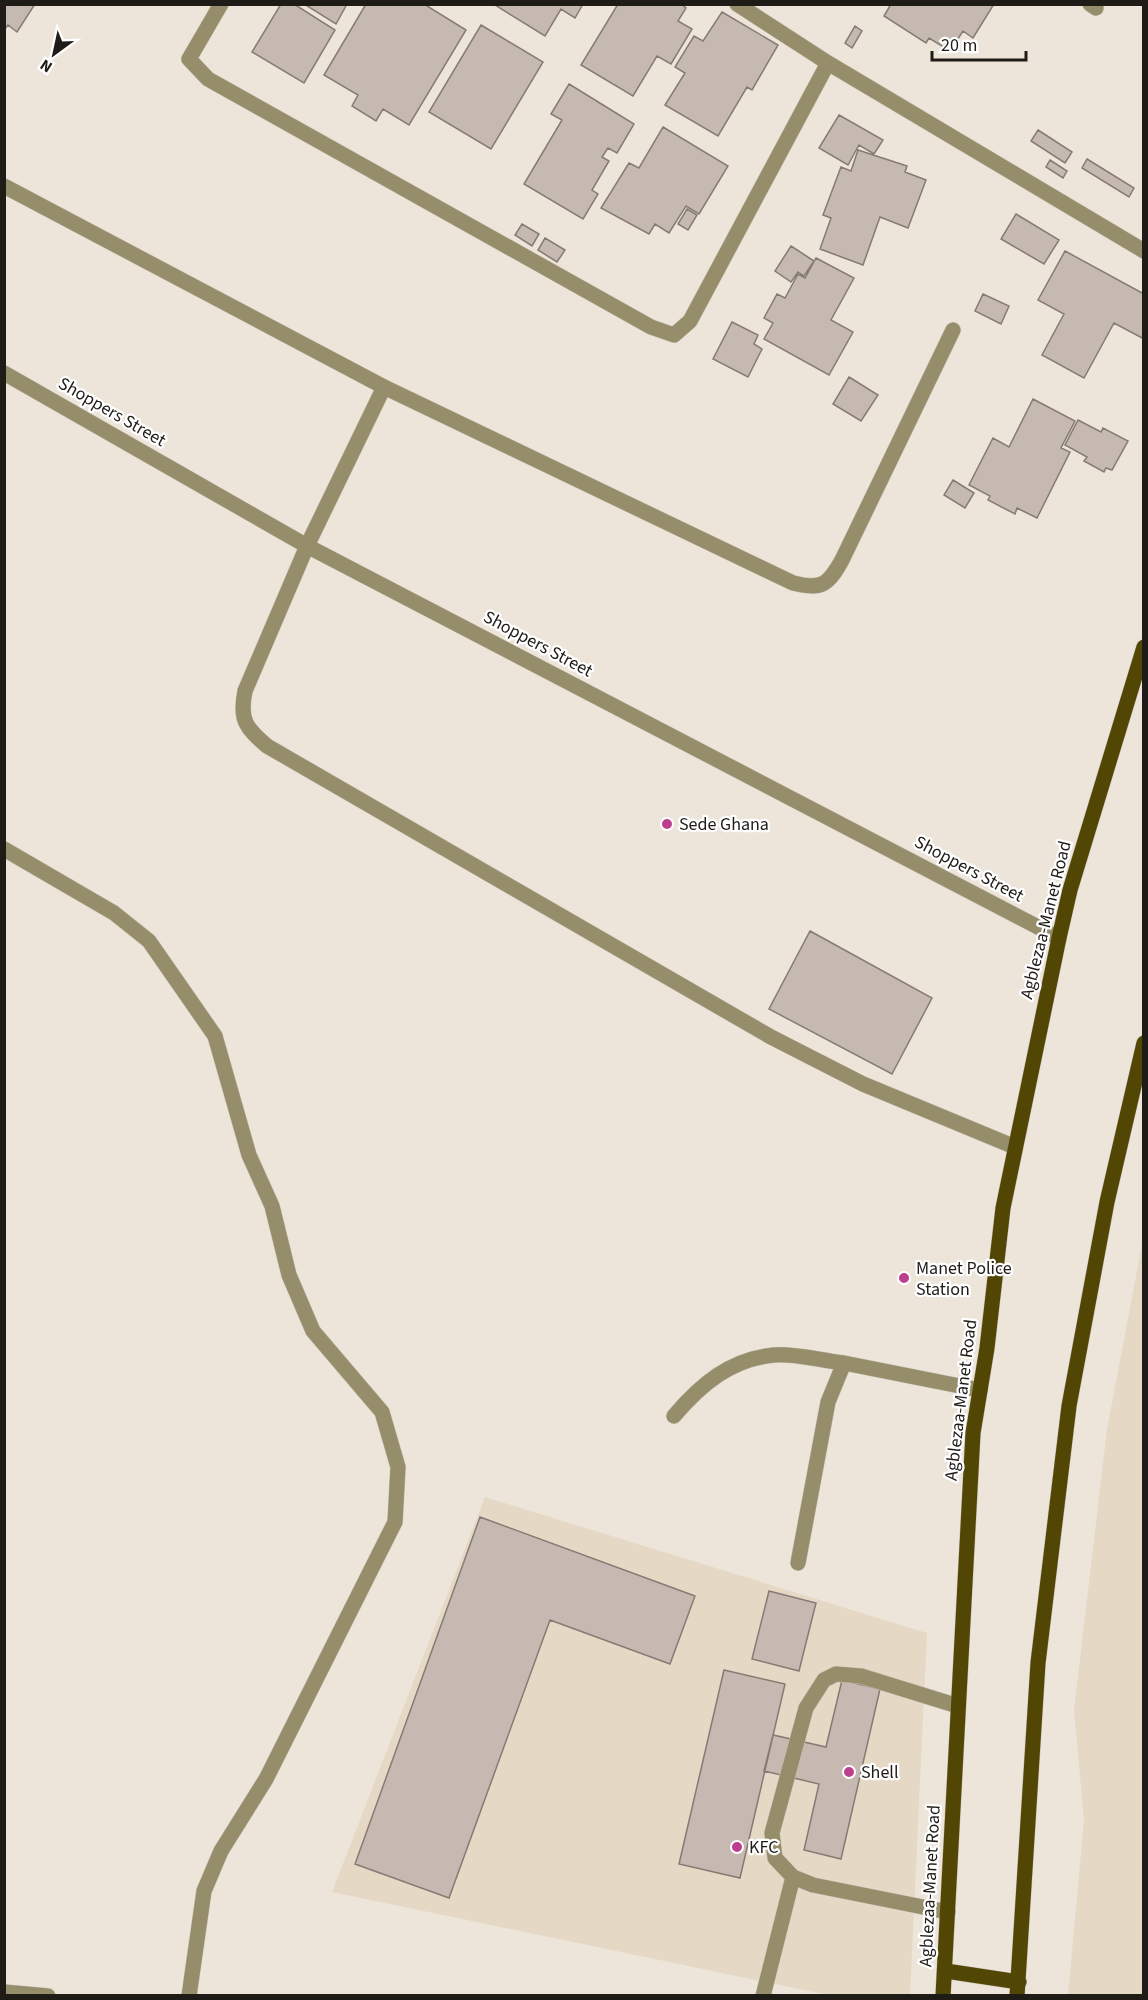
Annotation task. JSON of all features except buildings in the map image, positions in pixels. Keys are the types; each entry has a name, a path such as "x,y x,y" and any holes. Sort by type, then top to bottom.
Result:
{"main road":[{"name":"Agblezaa-Manet Road","path":"943,1995 973,1433 1003,1208 1014,1147 1070,890 1143,647"},
{"path":"946,1971 1018,1989 1038,1663 1069,1406 1107,1202 1143,1043"}],"street":[{"path":"221,4 189,59 208,79 651,327 674,335 690,321 828,63"},
{"path":"737,4 828,63 1143,251"},
{"path":"4,186 384,387 793,583 813,587 831,580 842,560 953,330"},
{"name":"Shoppers Street","path":"4,373 307,546 1059,938"},
{"path":"384,387 307,546 244,691 241,711 250,732 267,746 771,1037 863,1084 1014,1147"},
{"path":"4,849 114,913 149,941 215,1036 249,1155 272,1206 289,1275 313,1331 382,1412 398,1467 395,1522 266,1779 221,1851 204,1891 189,1995"},
{"path":"674,1416 694,1392 735,1363 776,1355 844,1363 980,1390"},
{"path":"798,1563 828,1402 844,1363"},
{"path":"948,1912 813,1885 793,1877 775,1858 772,1833 806,1708 824,1680 836,1674 861,1676 958,1707"},
{"path":"763,1995 793,1877"},
{"path":"4,1992 48,1995"}],"shaded area":[{"path":"1143,1239 1143,1995 1068,1995 1084,1820 1074,1710 1107,1429"},
{"path":"485,1497 927,1633 910,1995 828,1995 332,1892"}],"place":[{"name":"Sede Ghana","path":"667,824"},
{"name":"Manet Police Station","path":"904,1278"},
{"name":"Shell","path":"849,1772"},
{"name":"KFC","path":"737,1847"}]}
